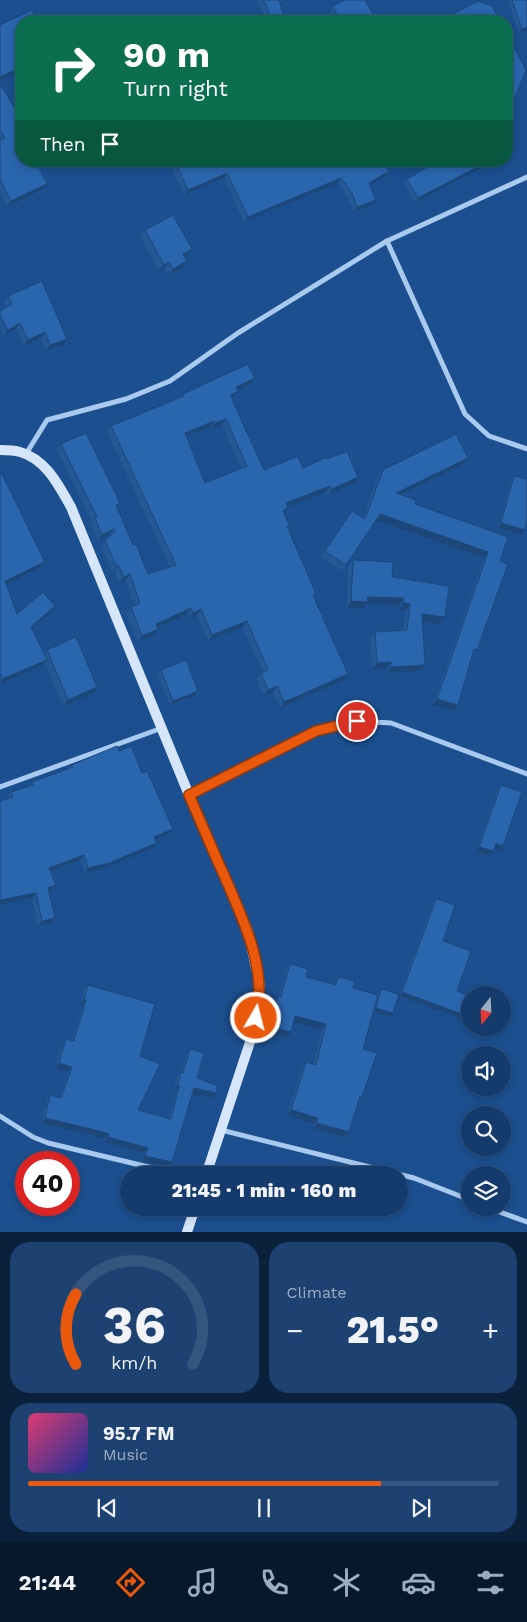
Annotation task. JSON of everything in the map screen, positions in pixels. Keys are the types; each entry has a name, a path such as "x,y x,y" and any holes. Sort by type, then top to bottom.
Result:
{"street":[{"path":"26,454 47,420 126,399 170,381 238,333 386,241 527,177"},
{"path":"386,241 465,414 489,436 527,449"},
{"path":"0,450 26,454 43,465 71,507 189,795 248,931 260,986 259,1006 254,1030 209,1166"},
{"path":"189,795 316,731 357,721 391,723 527,774"},
{"path":"0,787 162,728"},
{"path":"0,1116 33,1137 48,1143 144,1166"},
{"path":"221,1130 414,1178 461,1196"},
{"path":"187,1232 192,1216"},
{"path":"511,1216 527,1222"}],"building":[{"path":"263,0 279,0 283,15 269,15"},
{"path":"345,0 365,0 374,15 337,15 333,6"},
{"path":"512,0 527,0 527,27 522,29"},
{"path":"478,1 492,6 497,15 452,15"},
{"path":"32,10 35,15 21,15"},
{"path":"15,18 15,70 0,77 0,25"},
{"path":"513,46 526,70 515,97 513,96"},
{"path":"0,84 15,108 15,167 39,167 47,184 11,201 0,179 0,140 5,138 0,130"},
{"path":"177,167 387,167 389,171 369,183 376,200 357,207 352,193 341,178 248,217 227,173 188,190"},
{"path":"427,167 477,167 418,198 407,179"},
{"path":"173,215 192,249 183,254 187,261 173,269 169,262 164,265 145,230"},
{"path":"42,281 67,339 50,345 45,332 28,340 20,323 8,330 0,316 0,311 12,304 8,296"},
{"path":"248,364 255,378 236,387 238,391 231,395 264,470 298,456 303,468 326,457 327,459 347,451 358,477 332,489 330,486 286,503 288,508 283,511 291,529 287,526 316,594 313,595 348,674 284,702 277,686 268,690 261,673 268,670 247,621 212,635 201,609 193,613 191,608 156,624 158,629 142,636 131,607 140,603 130,574 124,577 118,565 116,566 105,540 115,532 114,529 102,535 95,518 97,517 61,444 86,433 120,503 116,505 133,545 136,544 148,574 176,565 111,426 184,396 183,394","holes":["226,419 247,466 205,483 185,433 214,421 215,423"]},
{"path":"456,434 468,458 396,493 416,500 415,504 508,537 500,561 508,564 477,650 474,649 458,705 437,699 488,552 380,514 346,565 325,551 352,511 365,519 383,470"},
{"path":"1,472 45,562 5,581 17,614 43,592 55,606 31,627 47,660 2,679 0,674"},
{"path":"514,476 527,479 527,522 525,530 501,523"},
{"path":"353,560 393,562 392,577 449,586 445,617 422,614 425,665 391,667 391,662 377,663 375,632 407,630 410,604 403,603 404,598 368,597 367,602 351,601"},
{"path":"76,637 97,687 68,700 47,650"},
{"path":"186,660 198,691 173,701 161,670"},
{"path":"117,746 119,751 131,746 142,773 147,771 173,829 154,837 157,843 109,863 88,868 84,855 49,868 56,885 48,888 55,918 42,921 36,893 0,900 0,801 13,797 11,792 33,785 32,782 73,767 71,765"},
{"path":"501,785 522,792 503,846 496,844 493,851 479,847"},
{"path":"436,899 455,905 443,941 471,951 457,991 461,993 461,1014 402,992"},
{"path":"290,964 308,969 306,977 336,985 338,977 355,981 353,988 378,995 363,1049 377,1053 362,1097 360,1096 349,1132 317,1123 318,1118 291,1110 306,1062 316,1065 326,1024 295,1016 291,1032 270,1027 278,996 281,997"},
{"path":"88,985 155,1004 140,1056 160,1064 138,1110 171,1119 181,1072 183,1073 190,1049 204,1053 197,1078 218,1086 216,1093 194,1088 172,1162 145,1156 148,1148 108,1137 109,1134 45,1118 50,1095 61,1098 72,1067 59,1063 66,1039 74,1041 86,1000 84,999"},
{"path":"381,989 399,994 393,1013 376,1008"}],"route":[{"path":"256,1018 260,986 248,931 189,795 316,731 357,721"}]}
